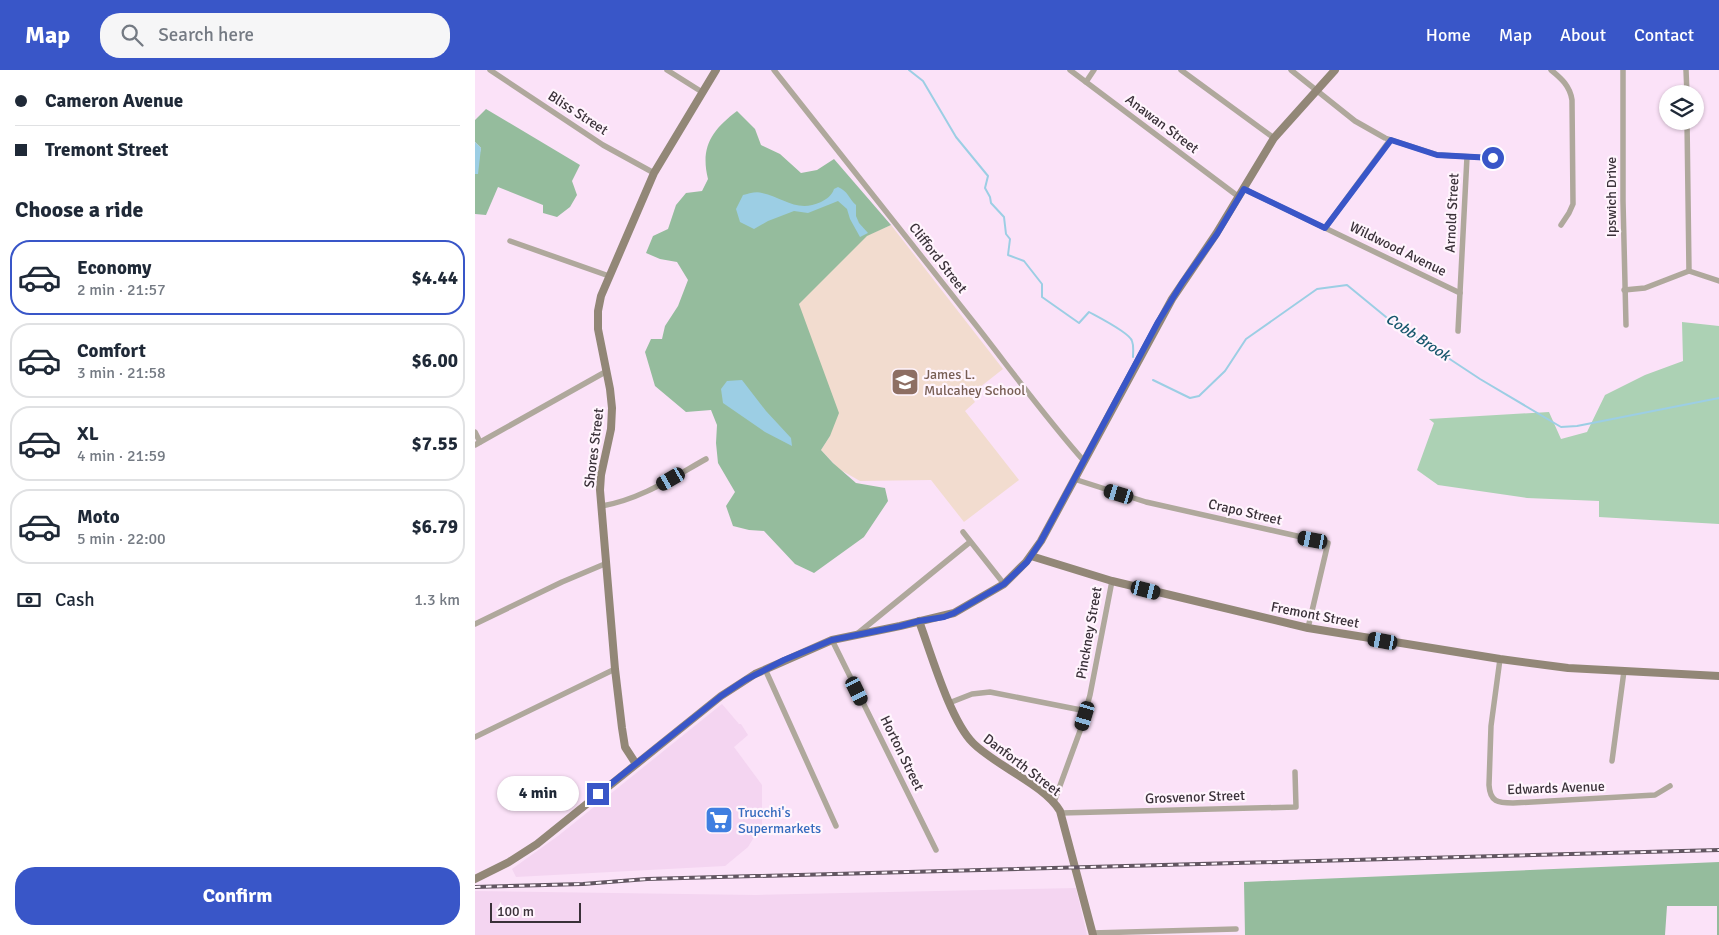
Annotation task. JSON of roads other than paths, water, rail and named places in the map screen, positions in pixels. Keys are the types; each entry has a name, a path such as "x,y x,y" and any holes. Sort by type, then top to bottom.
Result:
{"street":[{"name":"Bliss Street","path":"490,70 590,136 654,173"},
{"path":"667,70 702,92"},
{"name":"Shores Street","path":"636,764 625,747 615,669 601,475 612,419 611,395 598,315 601,296 654,173 716,70"},
{"name":"Clifford Street","path":"774,70 975,324 1049,421 1084,461"},
{"name":"Anawan Street","path":"1070,70 1239,197"},
{"path":"1086,82 1094,70"},
{"path":"1181,70 1274,138"},
{"path":"1291,70 1355,121 1391,140 1430,153 1493,158"},
{"path":"475,878 509,862 537,844 721,696 745,680 765,669 832,640 944,617 1004,584 1017,572 1031,556 1158,322 1239,197 1274,138 1335,70"},
{"path":"1551,70 1565,82 1572,100 1573,204 1561,224"},
{"name":"Ipswich Drive","path":"1623,70 1624,290 1626,325"},
{"path":"1687,70 1687,85"},
{"path":"1687,130 1689,271"},
{"path":"1325,228 1391,140"},
{"name":"Arnold Street","path":"1458,332 1467,157"},
{"name":"Wildwood Avenue","path":"1244,189 1459,294"},
{"path":"510,241 609,276"},
{"path":"1624,290 1645,288 1689,271 1719,281"},
{"path":"475,432 478,443 607,371"},
{"path":"602,506 650,491 706,460"},
{"name":"Crapo Street","path":"1073,479 1154,504 1328,543 1307,628"},
{"path":"963,532 1004,584"},
{"path":"857,634 970,542"},
{"name":"Fremont Street","path":"1031,556 1111,581 1307,628 1499,659 1568,668 1719,676"},
{"path":"475,624 562,582 607,563"},
{"name":"Pinckney Street","path":"1054,802 1086,711 1095,673 1111,581"},
{"name":"Danforth Street","path":"919,621 949,703 962,729 975,745 1054,802 1061,813 1092,934"},
{"name":"Horton Street","path":"832,640 936,850"},
{"name":"Edwards Avenue","path":"1499,659 1491,726 1489,785 1493,799 1503,803 1513,803 1621,798 1655,795 1669,786"},
{"path":"475,737 615,669"},
{"path":"765,669 836,826"},
{"path":"1612,761 1624,671"},
{"path":"949,703 972,694 990,692 1086,711"},
{"name":"Grosvenor Street","path":"1061,813 1295,807 1295,772"},
{"path":"1092,934 1237,929"}],"water":[{"path":"475,142 481,148 478,174 475,174"},
{"path":"838,187 856,205 856,216 859,223 868,233 860,237 847,209 838,201 808,213 794,211 768,221 754,229 740,222 736,209 743,195 750,193 762,193 791,204 805,206 823,201"},
{"path":"742,380 766,411 791,438 792,446 765,432 723,403 721,389 727,381"}],"waterway":[{"name":"Cobb Brook","path":"909,70 923,81 956,137 988,176 985,188 991,203 1004,217 1006,234 1010,239 1008,255 1024,261 1042,284 1042,297 1079,323 1089,312 1126,334 1133,343 1133,357"},
{"name":"Cobb Brook","path":"1153,380 1190,398 1199,396 1225,371 1246,339 1317,289 1347,285 1386,317 1480,379 1561,427 1577,426 1719,398"}],"railway":[{"path":"475,887 583,884 647,879 1719,850"}],"place":[{"name":"James L. Mulcahey School","path":"905,382"},
{"name":"Trucchi's Supermarkets","path":"719,820"}]}
